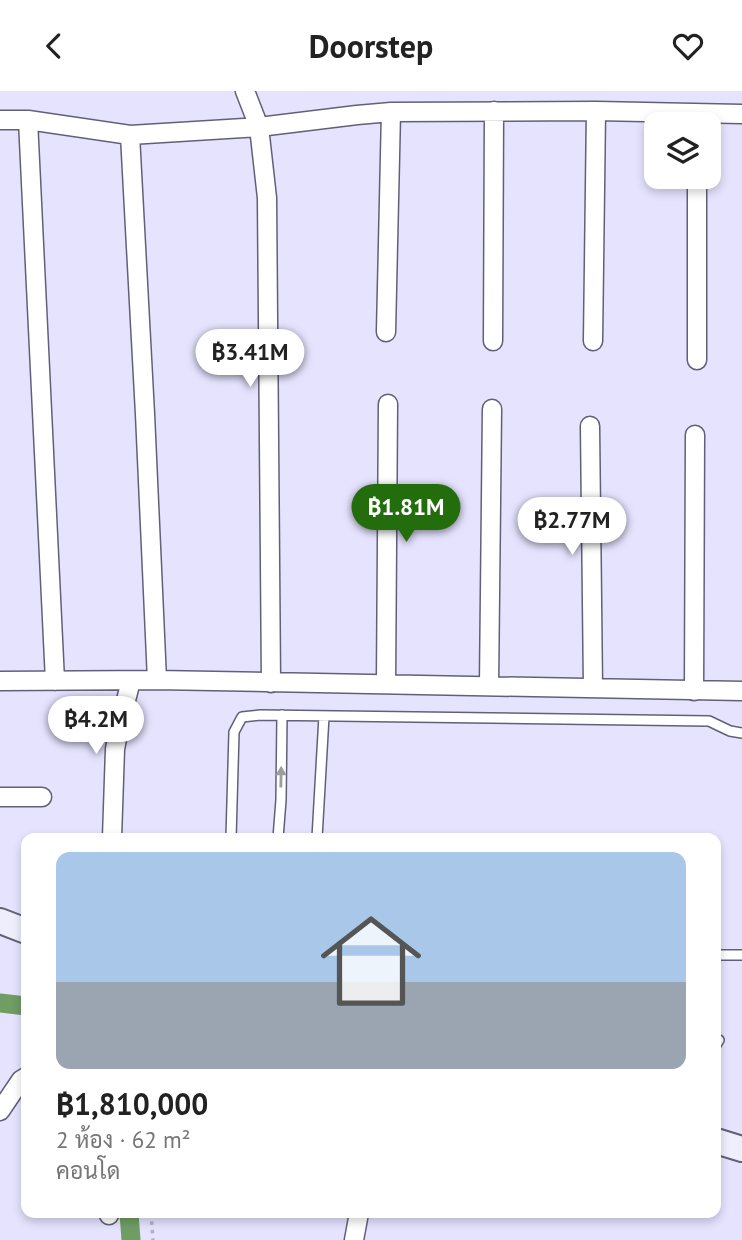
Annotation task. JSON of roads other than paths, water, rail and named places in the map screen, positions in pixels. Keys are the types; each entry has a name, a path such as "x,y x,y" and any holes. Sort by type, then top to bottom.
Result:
{"street":[{"path":"245,91 259,127 267,198 271,683"},
{"path":"493,341 494,111"},
{"path":"593,341 596,111"},
{"path":"0,120 28,120 130,135 259,127 391,112 596,111 644,114"},
{"path":"386,332 391,112"},
{"path":"721,116 742,114"},
{"path":"28,120 55,681"},
{"path":"130,135 157,680"},
{"path":"697,189 697,360"},
{"path":"386,684 388,404"},
{"path":"489,685 492,409"},
{"path":"590,426 593,688"},
{"path":"694,691 695,435"},
{"path":"0,681 157,680 742,691"},
{"path":"112,833 116,749 131,681"},
{"path":"0,797 42,797"},
{"path":"0,921 21,929"},
{"path":"0,1111 21,1080"},
{"path":"721,1143 742,1149"},
{"path":"354,1240 358,1218"}],"lane":[{"path":"278,833 282,715"},
{"path":"231,833 234,732 242,717 282,715 709,721 730,731 742,733"},
{"path":"317,833 324,716"},
{"path":"721,955 742,955"}],"waterway":[{"path":"0,1003 21,1005"},
{"path":"129,1218 131,1240"}]}
